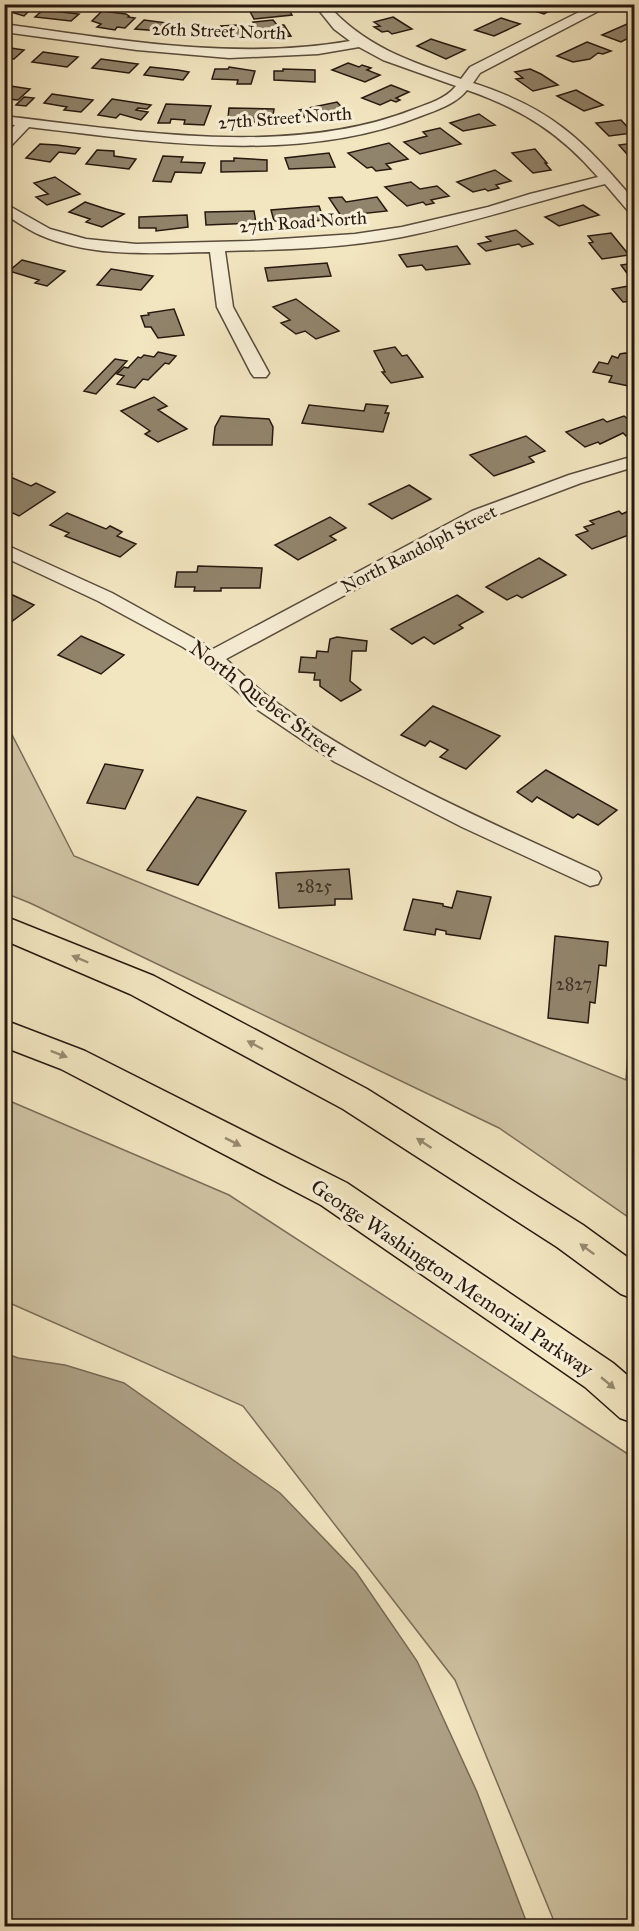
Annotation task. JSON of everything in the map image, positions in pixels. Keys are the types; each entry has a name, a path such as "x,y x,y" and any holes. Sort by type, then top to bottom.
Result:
{"highway":[{"path":"4,927 142,985 355,1099 570,1236 634,1283"},
{"name":"George Washington Memorial Parkway","path":"4,1033 73,1060 334,1194 598,1375 634,1405"}],"street":[{"path":"321,4 343,31 360,44 527,109 543,118 583,149 634,209"},
{"name":"27th Street North","path":"4,120 156,138 213,141 288,139 357,131 404,118 450,98 464,86 475,70 606,4"},
{"name":"26th Street North","path":"4,28 158,48 231,53 300,52 360,44"},
{"path":"4,145 25,123"},
{"name":"27th Road North","path":"4,207 45,232 85,244 136,249 217,247 334,240 402,232 481,214 607,178"},
{"path":"217,247 225,307 260,373"},
{"name":"North Randolph Street","path":"212,658 479,514 575,478 634,461"},
{"name":"North Quebec Street","path":"4,550 105,597 189,643 212,658 264,705 343,758 470,822 590,878"}],"shaded area":[{"path":"5,721 74,856 626,1080 634,969 634,1221 499,1128 5,893"},
{"path":"5,1099 229,1195 634,1458 634,1926 556,1926 455,1680 243,1406 5,1301"},
{"path":"5,1353 18,1358 65,1365 124,1383 280,1493 356,1572 417,1661 477,1792 528,1926 5,1926"}],"building":[{"path":"4,4 36,4 24,16 4,10"},
{"path":"246,4 286,4 292,15 254,19"},
{"path":"357,4 385,4 388,9 366,11 362,5"},
{"path":"528,4 561,4 544,14 525,8 530,5"},
{"path":"43,10 79,14 71,21 35,17"},
{"path":"102,11 126,14 128,17 135,18 125,28 117,27 115,30 97,27 101,24 92,21"},
{"path":"393,17 412,29 392,34 374,27 380,26 374,22"},
{"path":"501,18 520,24 494,36 475,30"},
{"path":"144,20 182,25 175,32 135,29"},
{"path":"273,20 277,25 284,25 291,36 253,38 251,34 230,39 221,26 237,25 239,28 256,26 253,22"},
{"path":"627,24 634,26 634,35 621,42 602,35"},
{"path":"431,39 465,50 446,59 417,46"},
{"path":"587,42 611,51 598,53 590,59 573,62 557,56"},
{"path":"4,47 24,50 14,59 4,58"},
{"path":"43,52 78,57 67,67 32,62"},
{"path":"101,59 138,64 129,73 92,68"},
{"path":"348,63 371,68 367,70 380,75 365,82 332,70"},
{"path":"150,67 189,72 183,80 144,75"},
{"path":"229,67 255,71 251,84 237,84 238,80 212,79 215,69 228,69"},
{"path":"283,69 315,70 315,82 274,80 274,71 283,71"},
{"path":"530,69 558,85 533,91 516,79 523,78 515,72"},
{"path":"4,85 30,89 18,100 4,101"},
{"path":"391,85 409,92 396,98 400,100 396,102 391,100 380,105 362,98"},
{"path":"576,90 603,105 584,111 557,96"},
{"path":"52,94 93,100 81,112 64,110 67,107 44,103"},
{"path":"24,97 34,98 26,106 16,105"},
{"path":"112,99 151,105 147,109 138,108 136,110 148,112 141,120 120,114 116,118 98,115"},
{"path":"337,102 348,114 306,119 299,110"},
{"path":"166,104 211,106 204,125 184,124 185,120 171,119 170,123 158,123"},
{"path":"229,108 274,109 272,122 253,122 253,118 228,118"},
{"path":"479,114 495,125 463,131 450,123"},
{"path":"621,120 633,133 609,136 596,123"},
{"path":"440,128 461,144 420,154 404,142 427,136 423,132"},
{"path":"389,143 408,159 386,164 391,169 376,171 372,167 367,168 348,153"},
{"path":"634,143 634,162 619,145"},
{"path":"40,144 80,148 75,154 59,152 50,162 26,158"},
{"path":"535,149 551,170 533,173 512,153"},
{"path":"97,150 114,151 114,156 136,159 129,169 86,164"},
{"path":"329,153 335,167 289,169 285,158"},
{"path":"163,156 183,157 181,162 205,163 201,173 175,172 171,182 153,181"},
{"path":"234,158 267,160 267,171 221,172 221,161 234,161"},
{"path":"495,170 511,181 496,185 499,188 473,192 457,182"},
{"path":"55,177 80,194 47,205 36,197 48,194 34,183"},
{"path":"411,182 420,189 437,186 449,196 431,200 434,203 426,205 423,202 407,206 385,187"},
{"path":"342,197 346,202 377,197 387,211 341,216 329,198"},
{"path":"85,202 124,214 102,227 86,222 90,219 69,212"},
{"path":"583,205 599,215 559,226 545,217"},
{"path":"319,206 324,220 291,223 290,220 274,221 271,210"},
{"path":"254,211 256,223 206,225 205,212"},
{"path":"187,215 188,227 156,231 156,228 139,228 139,217"},
{"path":"516,230 533,244 522,247 519,244 486,251 478,244 491,241 486,237"},
{"path":"611,233 629,255 602,259 589,243 593,242 588,236"},
{"path":"457,246 470,264 426,270 422,265 407,267 399,255"},
{"path":"22,260 65,271 47,286 35,283 39,280 9,271"},
{"path":"327,263 331,276 268,281 265,268"},
{"path":"634,263 634,283 621,265"},
{"path":"111,269 153,276 141,290 97,285"},
{"path":"634,285 634,301 623,302 612,289"},
{"path":"296,299 339,331 316,339 305,331 296,334 281,323 290,320 273,307"},
{"path":"174,309 184,335 158,338 151,327 145,327 141,316"},
{"path":"395,347 402,356 407,355 423,377 391,383 382,372 385,372 374,351"},
{"path":"158,352 176,356 169,364 165,363 148,380 143,379 135,388 117,384 124,376 117,374 124,367 128,368 138,357 141,358 144,355 154,357"},
{"path":"620,354 634,355 634,387 609,382 612,376 593,372 599,362 608,364 612,356 618,358"},
{"path":"115,359 127,361 96,394 84,391"},
{"path":"154,397 167,406 158,410 187,429 158,442 145,434 150,431 121,411"},
{"path":"366,404 388,406 385,413 389,413 383,432 302,423 309,405 364,411"},
{"path":"221,416 269,419 273,427 272,445 213,445 215,427"},
{"path":"624,416 634,424 634,433 626,436 623,433 600,444 598,442 585,447 566,432 603,419 607,422"},
{"path":"526,436 545,451 529,457 534,462 494,476 470,455"},
{"path":"4,470 12,474 8,476 31,486 36,483 55,492 19,516 4,509 4,504 9,501 4,499"},
{"path":"409,485 431,499 392,519 369,504"},
{"path":"633,509 634,533 592,549 576,535 588,531 584,527 594,524 590,521 619,511 622,514"},
{"path":"67,513 106,529 110,526 122,532 117,536 136,544 120,557 65,536 69,533 50,525"},
{"path":"330,517 346,528 330,536 336,540 298,560 275,545"},
{"path":"539,558 566,575 522,598 517,595 507,600 486,587"},
{"path":"198,566 262,568 260,588 194,591 195,587 175,587 177,572 197,572"},
{"path":"4,591 34,605 7,625 4,623"},
{"path":"457,595 483,612 459,625 463,628 434,644 424,637 412,644 391,629"},
{"path":"81,636 124,655 101,674 58,655"},
{"path":"337,637 367,641 366,651 352,651 350,681 361,690 341,701 320,686 320,680 314,680 315,673 299,672 301,657 316,658 317,651 328,652 330,639"},
{"path":"433,706 500,736 466,769 440,757 448,750 430,741 425,746 401,735"},
{"path":"105,764 143,770 125,809 87,803"},
{"path":"546,770 617,810 598,825 578,814 573,818 537,797 532,802 517,792"},
{"path":"197,797 246,811 198,885 147,870"},
{"path":"349,869 352,899 335,899 335,905 279,908 276,873"},
{"path":"457,891 491,897 480,939 446,934 446,931 436,929 435,935 404,930 413,899 443,904 443,906 452,908"},
{"path":"555,936 608,942 606,966 599,965 595,1003 590,1002 588,1023 548,1018"}]}
